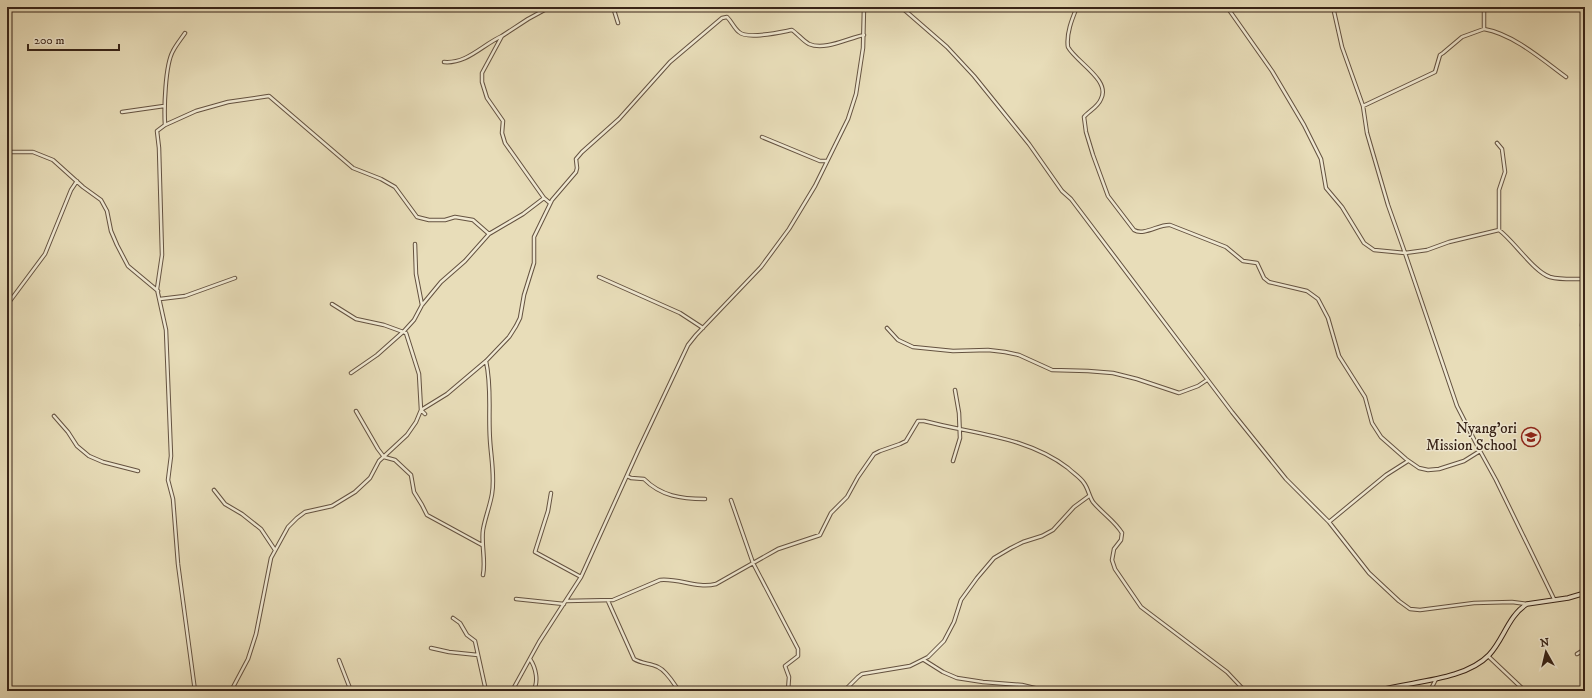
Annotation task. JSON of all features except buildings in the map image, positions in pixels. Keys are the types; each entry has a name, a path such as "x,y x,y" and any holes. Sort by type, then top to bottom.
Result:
{"main road":[{"path":"1377,691 1463,672 1488,656 1521,607 1527,604 1585,593"}],"street":[{"path":"444,62 451,63 466,58 491,41 550,7"},
{"path":"613,7 618,22"},
{"path":"512,691 539,642 581,576 688,345 749,281 789,229 802,208 848,119 856,94 862,55 864,7"},
{"path":"900,7 947,47 979,82 1029,144 1062,190 1207,380 1286,479 1329,522 1369,573 1399,602 1410,609 1420,610 1486,603 1527,604"},
{"path":"1077,7 1072,19 1067,45 1071,52 1100,81 1103,89 1103,94 1100,101 1085,115 1083,120 1108,196 1114,206 1136,232 1162,225 1170,225 1226,247 1243,261 1257,263 1264,278 1269,282 1307,291 1314,295 1325,310 1339,356 1365,397 1372,423 1381,437 1408,461 1419,468 1428,470 1439,469 1464,461 1480,452"},
{"path":"1227,7 1272,71 1304,125 1321,159 1326,188 1342,207 1364,243 1374,250 1405,253 1427,250 1449,242 1499,230"},
{"path":"1333,7 1342,47 1364,106 1369,139 1388,205 1452,392 1480,452 1496,480 1554,600"},
{"path":"1484,7 1484,29"},
{"path":"421,410 447,394 486,361 509,337 520,318 524,294 534,263 534,237 550,203 558,191 576,172 576,159 619,119 670,62 722,18 727,17 740,33 744,35 763,35 792,30 808,43 817,46 841,43 864,35"},
{"path":"1364,106 1435,72 1440,55 1462,37 1484,29 1506,37 1522,46 1566,77"},
{"path":"165,125 164,106 172,52 185,33"},
{"path":"502,36 482,73 482,82 490,104 500,115 503,121 502,133 505,143 544,198 550,203"},
{"path":"195,691 178,564 173,499 168,480 171,456 167,344 166,330 157,289 162,255 159,148 157,131 165,125 196,111 228,102 269,96 354,168 381,179 395,187 417,217 429,220 445,220 455,217 473,220 489,234"},
{"path":"122,112 164,106"},
{"path":"762,137 820,161 826,161"},
{"path":"1497,143 1502,149 1505,172 1499,190 1499,230 1546,275 1585,280 1582,326"},
{"path":"7,152 33,152 53,160 100,200 106,211 111,231 117,246 128,266 158,291"},
{"path":"7,305 45,254 71,190 77,181"},
{"path":"351,373 377,355 404,331 414,320 422,305 441,282 465,261 489,234 523,214 544,198"},
{"path":"415,244 416,274 422,305"},
{"path":"599,277 680,313 703,328"},
{"path":"160,299 185,296 235,278"},
{"path":"232,691 248,659 256,634 270,558 288,527 305,512 332,506 355,492 370,478 379,461 407,435 416,422 422,407 419,374 406,333 384,324 356,320 332,304"},
{"path":"887,328 898,340 913,347 953,351 988,350 1005,352 1019,356 1052,370 1113,373 1137,379 1179,393 1198,386 1207,380"},
{"path":"482,575 484,549 482,545 483,530 492,493 493,466 490,439 490,378 486,361"},
{"path":"953,461 960,438 959,413 955,390"},
{"path":"421,410 425,414"},
{"path":"356,411 384,457 395,460 412,475 414,492 427,515 482,545"},
{"path":"54,416 68,432 77,446 88,456 138,472"},
{"path":"516,599 565,603 608,601 621,598 660,580 705,586 716,584 733,576 778,549 820,534 831,513 847,497 858,477 874,454 880,450 906,441 918,421 924,421 1012,440 1045,453 1061,463 1078,477 1084,483 1089,496 1122,533 1121,540 1114,549 1112,560 1115,569 1141,607 1227,672 1244,691"},
{"path":"1329,522 1386,475 1408,461"},
{"path":"627,476 630,478 644,479 650,486 678,498 704,499"},
{"path":"214,490 225,504 242,514 261,529 275,550"},
{"path":"551,493 548,511 535,552 581,576"},
{"path":"844,691 862,674 910,666 924,660 944,641 954,622 961,600 994,558 1017,545 1042,536 1053,530 1074,507 1089,496"},
{"path":"731,500 753,563 798,649 798,656 785,666 789,677 788,691"},
{"path":"608,601 634,659 642,664 652,664 662,669 679,691"},
{"path":"453,618 460,623 467,635 475,641 486,691"},
{"path":"431,648 449,652 478,655"},
{"path":"1577,654 1585,649"},
{"path":"1488,656 1525,691"},
{"path":"530,659 535,667 537,684 533,691"},
{"path":"339,660 351,691"},
{"path":"924,660 942,672 957,678 1022,685 1047,691"},
{"path":"1430,691 1436,678"}],"place":[{"name":"Nyang'ori Mission School","path":"1531,437"}]}
